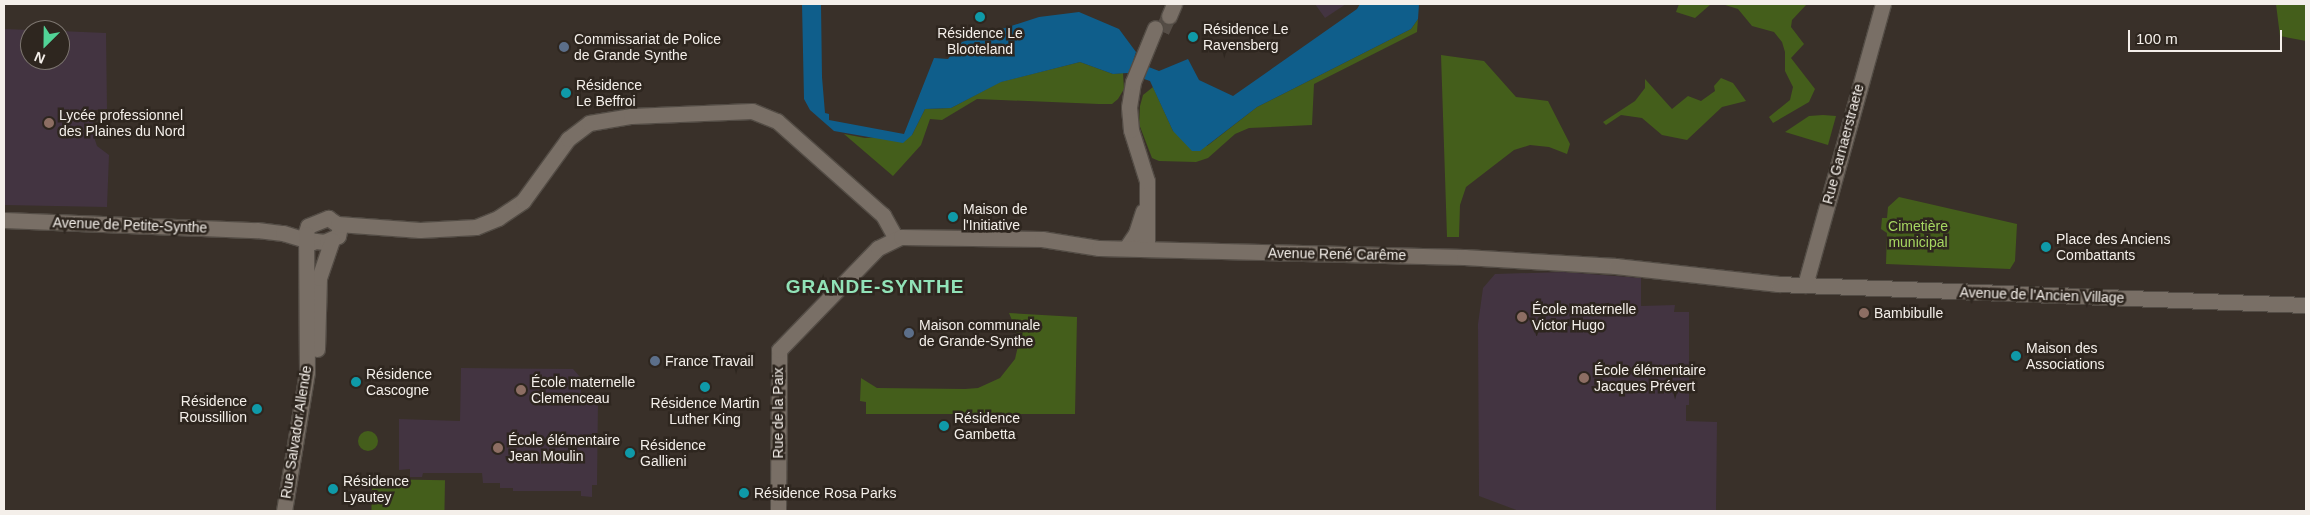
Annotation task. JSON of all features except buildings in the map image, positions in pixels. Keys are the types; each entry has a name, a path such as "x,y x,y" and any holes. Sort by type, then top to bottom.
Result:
{"street":[{"name":"Rue Garnaerstraete","path":"1805,285 1883,4"},
{"path":"1147,249 1147,188 1131,130 1129,107 1144,63 1159,30"},
{"path":"309,235 462,230 492,221 523,201 568,139 589,122 631,116 752,111 777,121 883,216 896,238"},
{"path":"1126,248 1139,225 1147,188"},
{"path":"309,235 325,218 336,233"},
{"name":"Avenue de Petite-Synthe","path":"4,220 257,230 309,235"},
{"name":"Rue Salvador Allende","path":"293,511 313,399 319,278 336,233"},
{"name":"Rue Salvador Allende","path":"284,511 307,372 309,235"},
{"name":"Avenue René Carême","path":"896,238 1042,239 1083,246 1147,249 1583,263 1778,284"},
{"name":"Rue de la Paix","path":"778,511 778,353 783,344 878,248 896,238"},
{"name":"Avenue de l'Ancien Village","path":"1778,284 2306,305"}],"shaded area":[{"path":"1315,4 1346,4 1325,18"},
{"name":"Lycée professionnel des Plaines du Nord","path":"4,29 20,30 20,70 70,70 70,31 106,33 107,109 95,110 94,137 97,146 109,155 107,207 4,205"},
{"name":"École élémentaire Jacques Prévert","path":"1564,272 1641,278 1641,306 1675,305 1674,312 1689,312 1689,405 1686,405 1686,421 1717,422 1716,511 1519,511 1479,496 1478,324 1483,288 1495,274"},
{"name":"École élémentaire Jean Moulin","path":"461,368 573,369 581,378 581,402 598,402 597,485 592,485 592,497 581,496 581,491 513,491 513,488 500,488 500,483 483,483 482,473 423,473 422,477 410,477 410,469 399,470 399,419 460,421"}],"green space":[{"path":"1679,4 1711,4 1695,18 1676,12"},
{"path":"1722,4 1807,4 1792,20 1791,27 1804,44 1791,58 1815,89 1809,102 1773,123 1769,117 1790,100 1793,87 1785,71 1785,52 1782,42 1774,32 1752,26 1738,9"},
{"path":"2276,4 2306,4 2306,41 2280,36"},
{"path":"1418,19 1417,32 1314,84 1312,125 1249,128 1235,134 1208,158 1196,162 1159,161 1152,158 1139,124 1143,95 1153,87 1173,131 1207,146 1257,107 1411,29"},
{"path":"1441,55 1484,61 1516,97 1548,101 1570,144 1567,154 1549,147 1530,145 1514,150 1466,187 1460,205 1459,237 1447,237"},
{"path":"1080,62 1113,74 1123,73 1124,89 1118,99 1112,104 1099,104 977,99 942,120 930,119 921,145 893,176 844,134 865,138 912,135 925,109 951,108 1000,82"},
{"path":"1721,78 1733,83 1746,101 1722,107 1687,140 1662,135 1642,118 1621,115 1606,125 1603,122 1635,101 1645,88 1645,79 1672,109 1688,96 1701,101 1715,91 1714,86"},
{"path":"1809,116 1836,116 1828,145 1785,132"},
{"name":"Cimetière municipal","path":"1899,197 2017,224 2015,261 2010,269 1886,264 1887,233 1881,229 1882,218 1887,218 1888,207"},
{"path":"1009,313 1077,317 1075,414 866,414 866,402 860,401 861,378 877,388 965,389 978,388 1000,378 1015,359 1018,346 1016,330"},
{"path":"368,431 375,434 378,441 375,448 368,451 361,448 358,441 361,434"},
{"path":"372,479 445,480 444,511 371,511"}],"water":[{"path":"802,4 821,4 822,77 825,113 829,114 829,120 904,134 934,58 948,59 962,42 1039,17 1079,12 1119,29 1136,52 1133,61 1159,71 1188,59 1199,80 1233,96 1357,9 1360,4 1419,4 1418,19 1411,29 1257,107 1200,151 1192,151 1173,131 1150,81 1127,73 1113,74 1080,62 1001,82 951,108 925,109 912,135 903,143 834,131 810,110 804,99"}],"tunnel":[{"path":"1162,31 1169,16"}],"place":[{"name":"Résidence Le Blooteland","path":"980,17"},
{"name":"Résidence Le Ravensberg","path":"1193,37"},
{"name":"Commissariat de Police de Grande Synthe","path":"564,47"},
{"name":"Résidence Le Beffroi","path":"566,93"},
{"name":"Lycée professionnel des Plaines du Nord","path":"49,123"},
{"name":"Maison de l'Initiative","path":"953,217"},
{"name":"Place des Anciens Combattants","path":"2046,247"},
{"name":"Bambibulle","path":"1864,313"},
{"name":"École maternelle Victor Hugo","path":"1522,317"},
{"name":"Maison communale de Grande-Synthe","path":"909,333"},
{"name":"Maison des Associations","path":"2016,356"},
{"name":"France Travail","path":"655,361"},
{"name":"École élémentaire Jacques Prévert","path":"1584,378"},
{"name":"Résidence Cascogne","path":"356,382"},
{"name":"Résidence Martin Luther King","path":"705,387"},
{"name":"École maternelle Clemenceau","path":"521,390"},
{"name":"Résidence Roussillion","path":"257,409"},
{"name":"Résidence Gambetta","path":"944,426"},
{"name":"École élémentaire Jean Moulin","path":"498,448"},
{"name":"Résidence Gallieni","path":"630,453"},
{"name":"Résidence Lyautey","path":"333,489"},
{"name":"Résidence Rosa Parks","path":"744,493"}],"district":[{"name":"GRANDE-SYNTHE","path":"875,287"}]}
